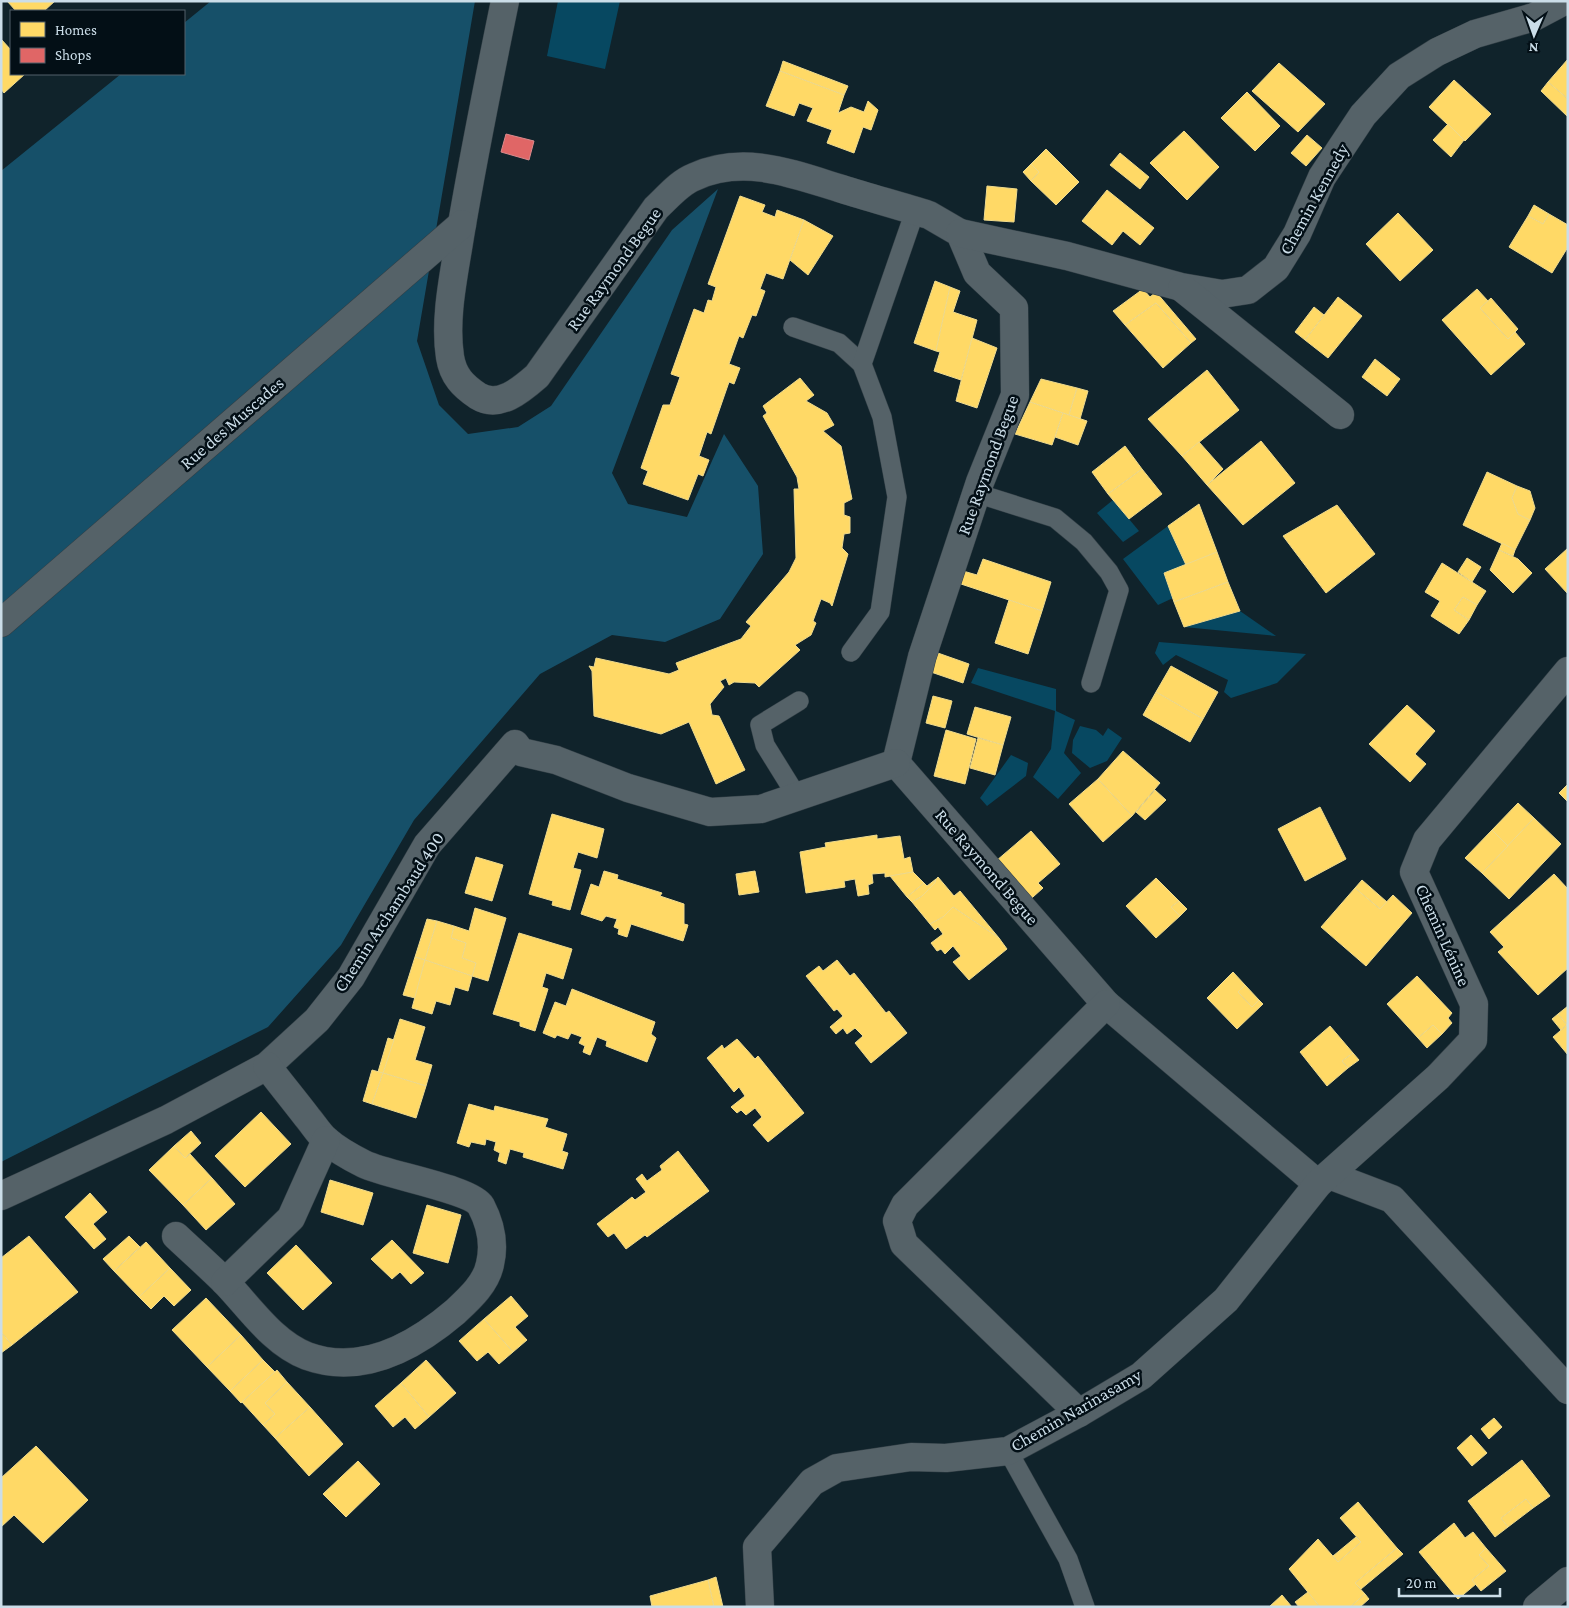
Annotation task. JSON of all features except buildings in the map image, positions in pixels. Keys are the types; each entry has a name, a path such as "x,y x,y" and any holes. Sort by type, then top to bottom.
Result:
{"street":[{"name":"Rue Raymond Begue","path":"505,1 474,149 451,296 450,359 462,386 484,400 501,400 520,391 537,376 656,208 680,185 708,171 740,166 772,168 915,211 947,224 960,233 977,273 1014,308 1015,395 976,493 922,657 896,762 1106,1004 1324,1180 1392,1199 1568,1390"},
{"name":"Chemin Kennedy","path":"960,233 1067,256 1181,287 1222,294 1248,290 1276,268 1297,234 1322,177 1363,114 1399,76 1437,52 1475,34 1534,17 1564,1"},
{"name":"Rue des Muscades","path":"1,623 462,224"},
{"name":"Chemin Kennedy","path":"1181,287 1340,415"},
{"name":"Chemin Lénine","path":"1324,1180 1438,1077 1473,1040 1474,1004 1414,872 1428,840 1568,671"},
{"name":"Chemin Archambaud 400","path":"1,1196 166,1120 267,1066 317,1020 351,977 427,846 515,744 522,752 556,760 628,788 710,812 761,809 796,795 896,762"},
{"path":"1079,1413 904,1244 897,1221 905,1205 1106,1004"},
{"path":"176,1236 225,1282 275,1336 306,1356 328,1361 348,1361 389,1355 414,1344 470,1298 482,1283 490,1266 493,1249 491,1226 479,1203 473,1199 365,1165 326,1140 267,1066"},
{"path":"225,1282 291,1218 326,1140"},
{"name":"Chemin Narinasamy","path":"760,1607 757,1547 812,1482 837,1468 911,1457 946,1458 1008,1451 1079,1413 1141,1376 1226,1300 1324,1180"},
{"path":"1537,1607 1568,1581"}],"lane":[{"path":"862,364 915,211"},
{"path":"794,327 839,343 862,364 882,417 897,496 880,612 851,652"},
{"path":"976,493 1056,518 1084,542 1109,572 1119,590 1091,683"},
{"path":"796,795 765,745 760,725 799,701"},
{"path":"1008,1451 1068,1560 1085,1607"}],"shaded area":[{"path":"211,1 475,1 417,341 439,405 468,434 518,427 551,406 672,230 718,189 612,473 628,504 687,517 724,434 758,486 763,554 720,619 665,642 612,635 540,674 414,820 341,945 268,1027 1,1162 1,171 120,75 185,75 185,22"},
{"path":"558,1 620,1 605,69 547,56"},
{"path":"1113,500 1139,531 1123,542 1097,513"},
{"path":"1168,526 1186,565 1164,573 1173,598 1158,605 1123,559"},
{"path":"1240,611 1276,636 1184,627"},
{"path":"1159,642 1306,654 1277,683 1231,698 1224,692 1228,680 1176,655 1163,665 1155,653"},
{"path":"978,668 1056,689 1056,711 1075,720 1064,753 1081,773 1058,799 1033,777 1051,749 1055,711 971,683"},
{"path":"1080,726 1096,730 1103,736 1108,728 1122,738 1107,761 1090,768 1072,753 1073,740"},
{"path":"1011,755 1028,763 1026,776 987,806 980,798"}]}
